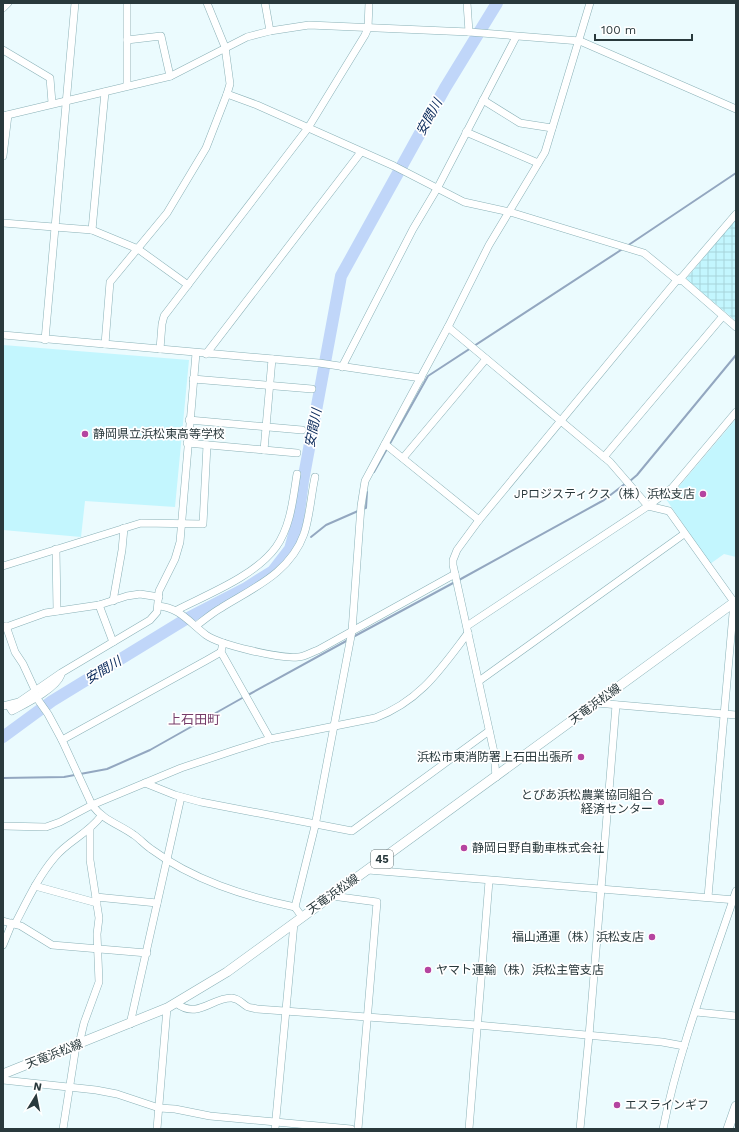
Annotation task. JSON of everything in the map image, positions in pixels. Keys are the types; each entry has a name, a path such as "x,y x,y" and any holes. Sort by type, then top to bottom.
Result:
{"main road":[{"name":"天竜浜松線","path":"3,1074 76,1046 172,1006 227,972 735,601"},
{"path":"728,1129 736,1106"}],"street":[{"path":"3,8 8,3"},
{"path":"45,340 67,101 74,3"},
{"path":"127,3 127,86"},
{"path":"104,344 110,282 167,213 206,148 227,94 230,84 225,47 208,3"},
{"path":"265,3 270,31"},
{"path":"160,349 164,316 243,210 308,128 368,28 369,3"},
{"path":"467,3 469,32"},
{"path":"295,907 315,826 351,632 360,515 366,481 448,327 489,245 545,152 580,41 590,3"},
{"path":"3,156 5,116 52,103 67,101 170,76 225,47 248,37 270,31 309,25 469,32 580,41 736,109"},
{"path":"127,40 161,36 170,76"},
{"path":"342,367 413,229 438,187 516,37"},
{"path":"3,50 50,78 52,103"},
{"path":"92,230 105,92"},
{"path":"227,94 257,105 394,166 406,174 438,187 464,202 510,212 644,253 677,280 683,281 736,327"},
{"path":"483,100 520,123 552,128"},
{"path":"466,132 538,163"},
{"path":"206,354 361,152"},
{"path":"496,777 494,752 453,560 457,550 479,520 560,420 677,280 682,278 736,214"},
{"path":"3,223 92,230 138,249 188,285"},
{"path":"604,457 723,316"},
{"path":"448,327 604,457 648,506 669,511 684,534 735,601 708,897"},
{"path":"3,335 45,340 272,359 421,378"},
{"path":"6,706 36,695 61,673 150,620 157,612 159,597 165,577 180,542 187,443 196,353"},
{"path":"264,450 272,359"},
{"path":"403,458 486,359"},
{"path":"193,378 312,389"},
{"path":"3,826 46,827 181,768 270,739 375,718 407,703 437,674 467,630 672,488 736,412"},
{"path":"189,420 302,430"},
{"path":"187,443 297,453"},
{"path":"385,444 479,520"},
{"path":"3,566 141,523 203,524 207,445"},
{"path":"177,611 248,573 266,559 277,546 290,513 296,474"},
{"path":"196,625 221,608 262,585 280,570 296,551 304,534 314,477"},
{"path":"112,601 122,550 124,528"},
{"path":"479,681 684,534"},
{"path":"56,549 57,611"},
{"path":"158,606 168,606 196,625 207,635 223,642 282,656 298,657 318,650 456,575"},
{"path":"159,597 140,594 112,601 100,606 57,611 30,617 5,626 15,652 23,664 36,695 62,740 92,806 100,816 134,835 151,849 166,858 212,882 240,893 295,907 302,917"},
{"path":"100,606 113,642"},
{"path":"223,642 221,652 270,739"},
{"path":"62,740 221,652"},
{"path":"596,703 736,715"},
{"path":"580,1129 616,705"},
{"path":"145,783 181,797 312,823 315,826 352,832 489,732"},
{"path":"130,1024 147,953 166,858 181,797"},
{"path":"3,945 35,886 55,856 90,829 100,816"},
{"path":"62,1129 76,1046 80,1040 84,1022 99,982 96,934 99,918 90,860 90,829"},
{"path":"368,870 734,900"},
{"path":"469,1129 489,880"},
{"path":"35,886 96,900 157,903"},
{"path":"663,1129 670,1092 684,1046 736,891"},
{"path":"332,896 377,902 358,1129"},
{"path":"3,921 14,924 52,945 147,953"},
{"path":"275,1126 294,923"},
{"path":"157,1129 172,1006 195,1010 231,998 242,1001 248,1007 285,1011 477,1025 662,1042 684,1046"},
{"path":"696,1012 736,1016"},
{"path":"3,1080 70,1086 117,1094 159,1108 175,1109 275,1126 351,1129"}],"shaded area":[{"path":"736,219 736,321 686,279"},
{"path":"3,345 189,360 175,507 85,501 81,537 3,530"},
{"name":"JPロジスティクス（株）浜松支店","path":"736,419 736,557 724,554 710,564 666,499 676,490"}],"waterway":[{"name":"安間川","path":"3,737 52,701 186,619 246,588 273,571 290,549 298,520 303,481 341,276 445,88 497,3"},
{"path":"627,246 736,173"},
{"path":"374,472 428,376 624,248"},
{"path":"630,481 637,475 736,355"},
{"path":"459,580 604,500 626,483"},
{"path":"362,509 366,508 367,492"},
{"path":"311,537 326,525 358,511"},
{"path":"353,637 455,582"},
{"path":"248,695 348,640"},
{"path":"3,778 64,777 107,769 150,750 244,697"}],"place":[{"name":"静岡県立浜松東高等学校","path":"85,434"},
{"name":"JPロジスティクス（株）浜松支店","path":"703,494"},
{"name":"浜松市東消防署上石田出張所","path":"581,757"},
{"name":"とぴあ浜松農業協同組合 経済センター","path":"661,802"},
{"name":"静岡日野自動車株式会社","path":"464,848"},
{"name":"福山通運（株）浜松支店","path":"652,937"},
{"name":"ヤマト運輸（株）浜松主管支店","path":"428,970"},
{"name":"エスラインギフ","path":"617,1105"}],"district":[{"name":"上石田町","path":"194,719"}]}
